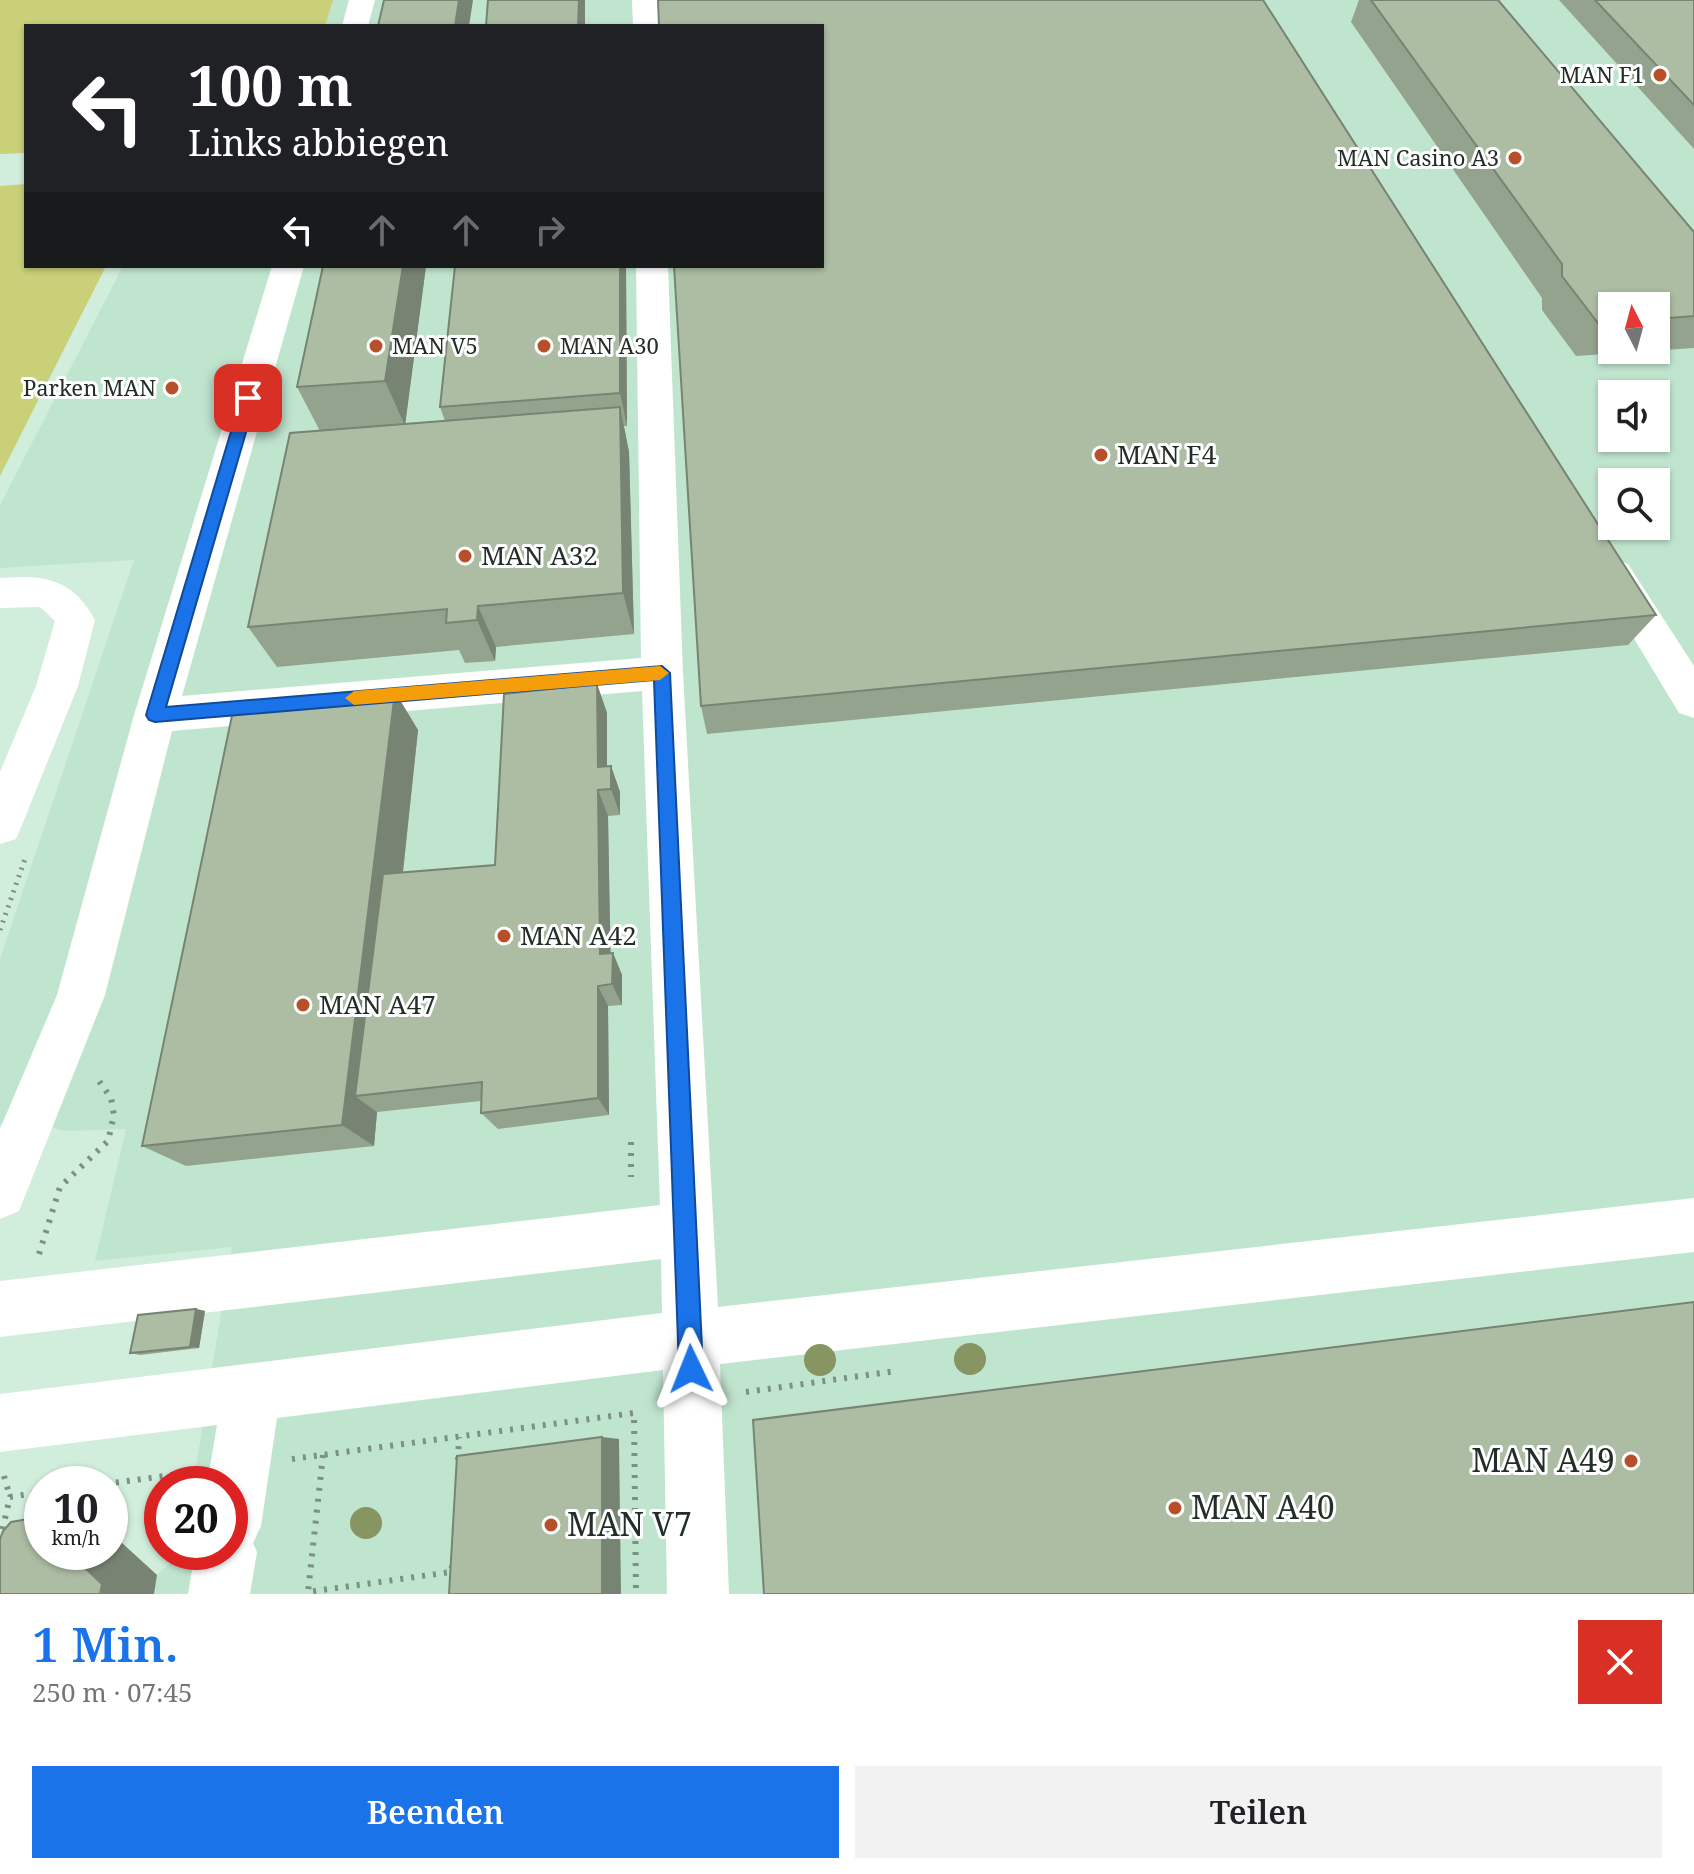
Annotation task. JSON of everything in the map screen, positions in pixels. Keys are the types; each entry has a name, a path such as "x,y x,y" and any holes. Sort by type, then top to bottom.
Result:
{"street":[{"path":"356,24 362,0"},
{"path":"645,0 646,24"},
{"path":"0,1192 81,995 155,715 287,268"},
{"path":"652,268 662,673 687,1229 698,1594"},
{"path":"1600,552 1694,701"},
{"path":"0,593 33,591 56,596 68,606 75,620 72,641 0,825"},
{"path":"155,715 662,673"},
{"path":"0,1423 691,1338 1694,1225"},
{"path":"0,1309 687,1229"},
{"path":"240,1466 252,1391"},
{"path":"219,1594 223,1570"}],"path":[{"path":"240,1466 634,1413 636,1594"},
{"path":"457,1467 459,1437"},
{"path":"323,1455 308,1592 451,1572 452,1557"},
{"path":"0,1540 10,1497 24,1495"}],"shaded area":[{"path":"260,0 1694,0 1694,1594 45,1594 82,1570 128,1570 128,1548 144,1563 144,1570 152,1570 157,1575 162,1570 248,1570 248,1466 196,1466 232,1247 95,1261 126,1129 65,1131 31,1121 0,1124 0,959 134,560 0,568 0,505 122,268 824,268 824,24 247,24"}],"green space":[{"path":"0,0 333,0 326,24 24,24 24,153 0,154"},
{"path":"24,184 24,268 105,268 0,476 0,186"}],"building":[{"path":"384,0 459,0 455,24 378,24"},
{"path":"488,0 579,0 578,24 486,24"},
{"name":"MAN F4","path":"658,0 1263,0 1598,524 1598,540 1608,540 1656,615 701,706 674,268 824,268 824,24 659,24"},
{"name":"MAN Casino A3","path":"1371,0 1498,0 1694,232 1694,316 1670,318 1670,292 1598,292 1598,323 1562,276 1562,264"},
{"path":"1595,0 1694,0 1694,105"},
{"path":"323,268 403,268 385,381 297,387"},
{"name":"MAN A30","path":"455,268 620,268 620,393 440,407"},
{"name":"MAN A32","path":"620,407 623,593 478,606 477,620 446,623 447,609 248,627 290,433"},
{"name":"MAN A42","path":"597,684 598,767 611,766 611,789 598,790 600,954 613,953 612,984 598,986 598,1098 481,1113 482,1082 355,1096 383,874 495,865 504,694"},
{"name":"MAN A47","path":"395,692 342,1125 142,1146 234,706"},
{"name":"MAN A40","path":"1694,1302 1694,1594 764,1594 753,1420"},
{"path":"196,1309 190,1347 130,1353 138,1315"},
{"name":"MAN V7","path":"602,1437 602,1594 449,1594 457,1456"},
{"path":"24,1520 24,1570 87,1570 102,1584 100,1594 0,1594 0,1539 11,1522"}],"slow traffic":[{"path":"354,698 660,673"}],"place":[{"name":"MAN F1","path":"1660,75"},
{"name":"MAN Casino A3","path":"1515,158"},
{"name":"MAN V5","path":"376,346"},
{"name":"MAN A30","path":"544,346"},
{"name":"Parken MAN","path":"172,388"},
{"name":"MAN F4","path":"1101,455"},
{"name":"MAN A32","path":"465,556"},
{"name":"MAN A42","path":"504,936"},
{"name":"MAN A47","path":"303,1005"},
{"name":"MAN A49","path":"1631,1461"},
{"name":"MAN A40","path":"1175,1508"},
{"name":"MAN V7","path":"551,1525"}],"route":[{"path":"248,398 155,715 662,673 684,1138 691,1369"}]}
